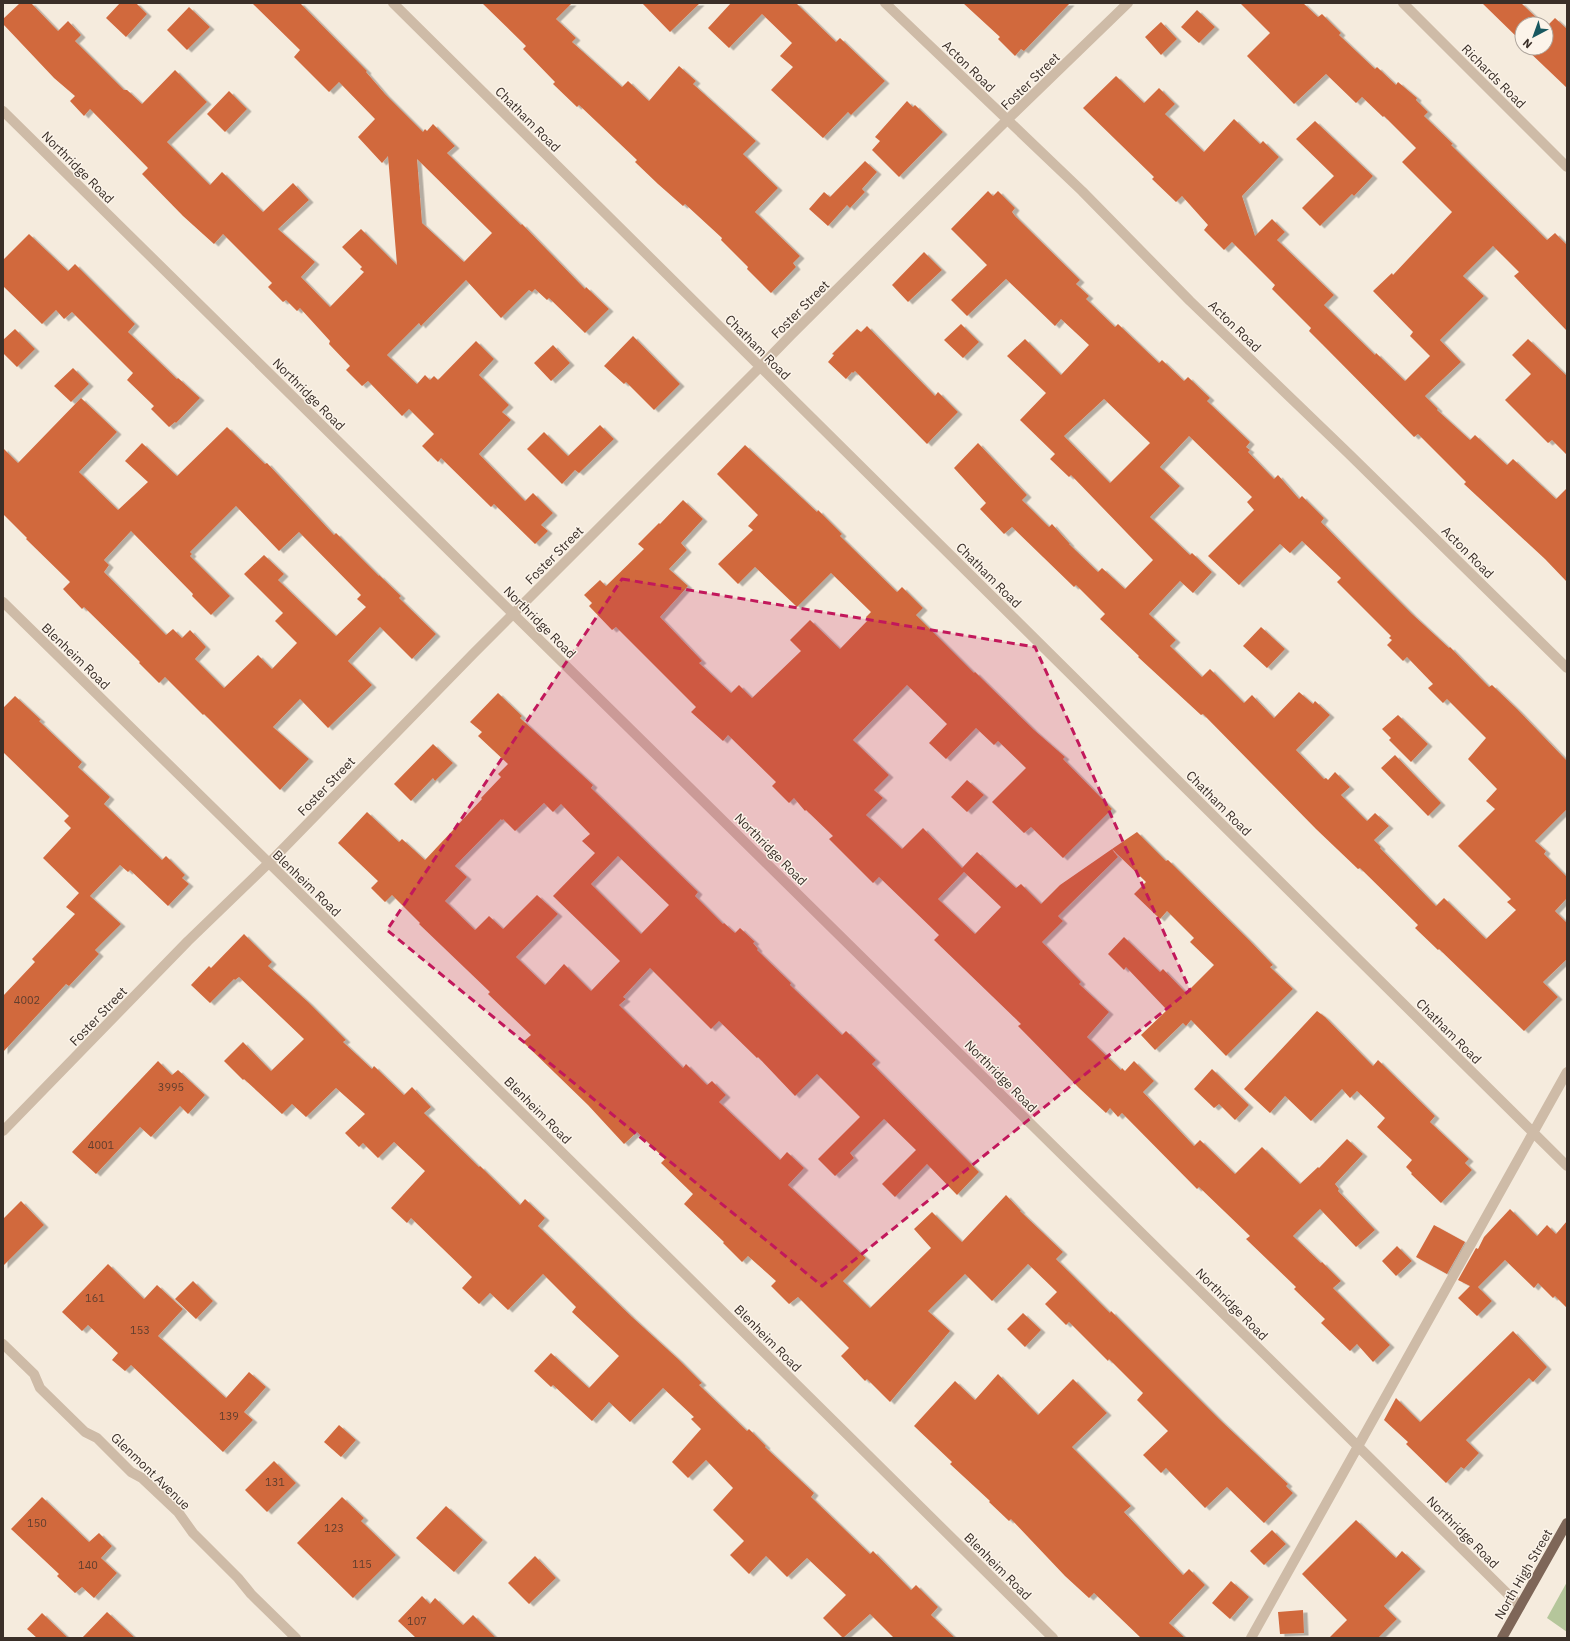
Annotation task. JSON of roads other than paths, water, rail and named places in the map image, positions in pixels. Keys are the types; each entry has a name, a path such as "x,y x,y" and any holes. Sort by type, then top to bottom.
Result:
{"main road":[{"name":"North High Street","path":"1502,1638 1567,1522"}],"street":[{"name":"Chatham Road","path":"392,3 1567,1166"},
{"name":"Acton Road","path":"885,3 1082,191 1190,301 1348,453 1567,668"},
{"name":"Foster Street","path":"3,1131 188,941 268,862 275,857 791,335 1007,120 1128,3"},
{"name":"Richards Road","path":"1403,3 1567,167"},
{"name":"Northridge Road","path":"3,111 1520,1606"},
{"name":"Blenheim Road","path":"3,602 1053,1638"},
{"path":"1250,1638 1567,1072"},
{"name":"Glenmont Avenue","path":"3,1344 34,1374 40,1388 85,1432 97,1438 131,1472 142,1478 178,1512 193,1533 238,1578 251,1594 296,1638"}]}
